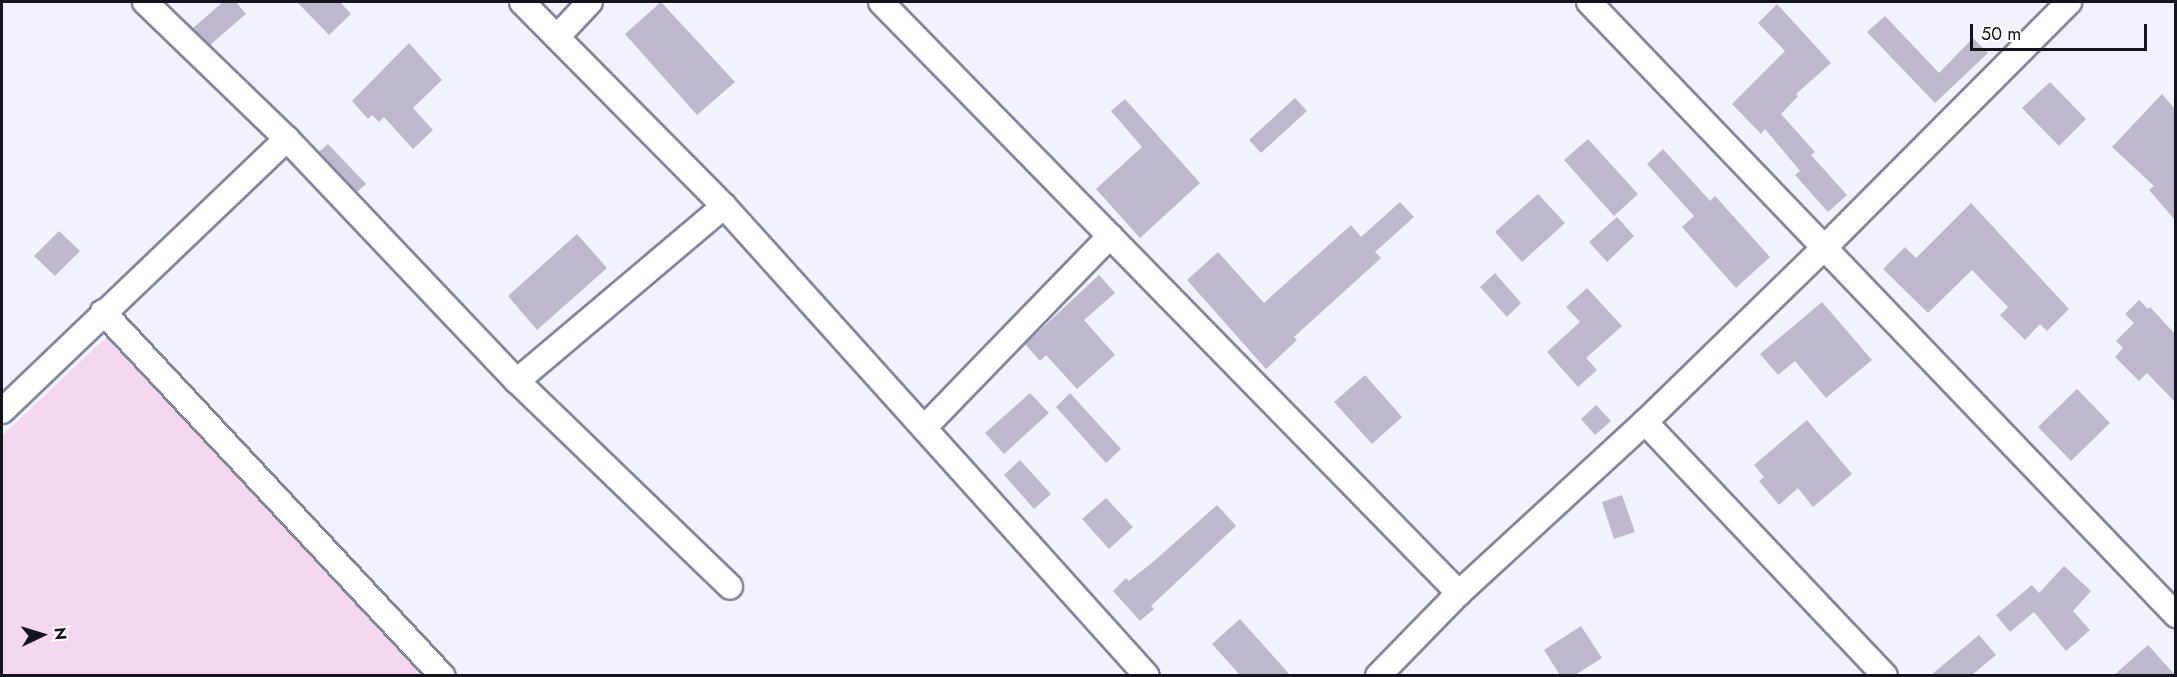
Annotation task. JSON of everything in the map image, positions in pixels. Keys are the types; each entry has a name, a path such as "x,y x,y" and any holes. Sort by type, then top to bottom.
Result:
{"street":[{"path":"145,2 287,140 517,381 730,587"},
{"path":"522,2 724,206 1147,675"},
{"path":"557,37 590,2"},
{"path":"881,2 1459,593"},
{"path":"1589,2 2175,615"},
{"path":"1378,675 1459,593 1645,422 1825,247 2069,2"},
{"path":"2,411 103,312 287,140"},
{"path":"517,381 724,206"},
{"path":"925,427 1110,236"},
{"path":"103,312 443,675"},
{"path":"1645,422 1885,675"}],"shaded area":[{"path":"113,331 436,676 2,676 2,436"}],"building":[{"path":"223,2 236,2 246,14 210,45 193,28"},
{"path":"297,2 340,2 351,14 329,35"},
{"path":"661,2 735,82 697,115 625,34"},
{"path":"1777,4 1831,63 1796,94 1798,96 1781,114 1815,152 1811,155 1847,195 1828,212 1795,175 1800,171 1765,129 1761,134 1732,104 1785,51 1758,23"},
{"path":"1885,16 1939,73 1973,38 1988,53 1935,103 1867,32"},
{"path":"409,43 442,80 413,108 433,130 413,149 384,117 379,122 372,115 368,119 352,101"},
{"path":"2050,82 2086,119 2059,146 2022,108"},
{"path":"2162,94 2175,109 2175,220 2149,190 2154,186 2112,147"},
{"path":"1295,98 1307,111 1261,153 1249,140"},
{"path":"1125,99 1200,183 1140,238 1096,189 1142,147 1111,111"},
{"path":"1588,139 1638,194 1614,216 1564,160"},
{"path":"328,144 366,184 357,192 319,152"},
{"path":"1663,149 1710,201 1715,196 1770,257 1736,288 1682,227 1694,216 1647,164"},
{"path":"1538,194 1565,223 1522,262 1495,232"},
{"path":"1400,202 1414,217 1375,252 1381,258 1294,337 1297,340 1266,369 1187,280 1218,252 1264,303 1351,225 1361,237"},
{"path":"1971,203 2069,309 2047,331 2040,324 2025,340 2000,315 2008,307 1972,270 1928,313 1883,269 1905,247 1916,258"},
{"path":"1617,217 1634,236 1607,262 1589,242"},
{"path":"59,231 80,251 55,276 34,256"},
{"path":"577,234 607,268 537,330 508,296"},
{"path":"1495,273 1521,303 1507,317 1480,287"},
{"path":"1099,275 1115,293 1084,320 1115,355 1077,389 1046,355 1040,361 1025,344"},
{"path":"1587,288 1622,326 1586,358 1597,370 1578,387 1547,352 1580,322 1566,307"},
{"path":"2139,300 2148,309 2150,307 2175,334 2175,402 2147,373 2139,381 2115,357 2123,348 2116,341 2134,323 2125,314"},
{"path":"1822,302 1872,360 1826,398 1795,361 1778,375 1760,354"},
{"path":"1365,375 1402,417 1372,444 1334,402"},
{"path":"2077,389 2110,423 2071,461 2038,427"},
{"path":"1030,393 1049,413 1004,454 985,433"},
{"path":"1070,393 1121,449 1106,463 1056,407"},
{"path":"1596,405 1611,421 1595,435 1581,419"},
{"path":"1807,420 1852,474 1813,507 1798,488 1779,505 1759,481 1764,477 1754,465"},
{"path":"1020,460 1051,494 1034,509 1004,475"},
{"path":"1622,495 1635,532 1614,539 1602,502"},
{"path":"1106,498 1133,527 1109,549 1082,519"},
{"path":"1217,505 1236,526 1151,606 1154,609 1140,621 1113,591 1126,578 1129,581 1153,562"},
{"path":"2064,566 2091,591 2073,611 2090,630 2066,651 2034,612 2010,632 1996,615 2032,585 2039,593"},
{"path":"1240,619 1290,675 1240,675 1212,644"},
{"path":"1581,626 1602,658 1575,675 1560,675 1544,650"},
{"path":"1979,635 1996,655 1972,675 1931,675"},
{"path":"2148,645 2175,675 2114,675"}]}
